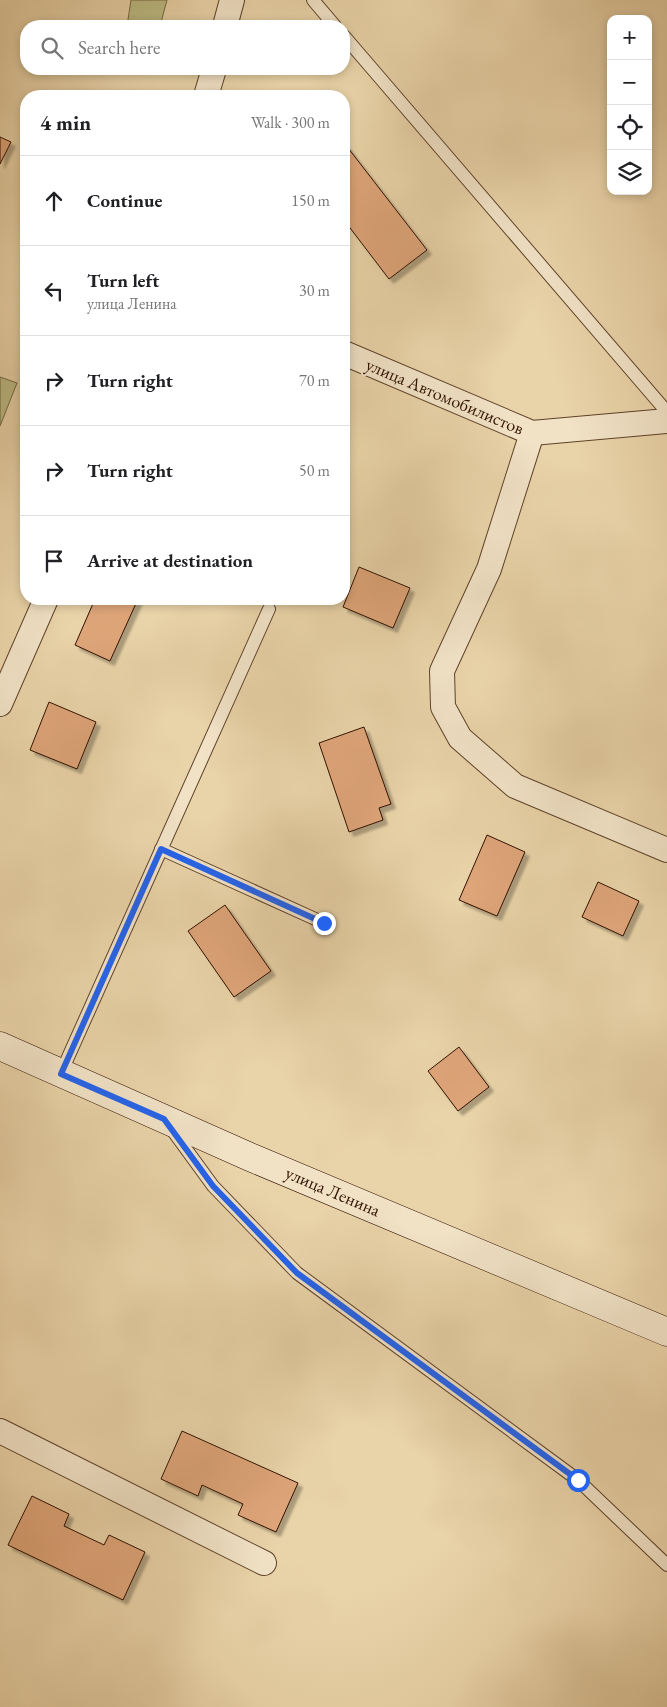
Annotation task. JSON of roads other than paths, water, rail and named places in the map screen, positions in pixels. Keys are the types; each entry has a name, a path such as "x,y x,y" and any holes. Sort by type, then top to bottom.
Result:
{"main road":[{"name":"улица Ленина","path":"0,1046 164,1119 667,1332"}],"street":[{"path":"227,20 232,0"},
{"path":"208,90 212,75"},
{"name":"улица Автомобилистов","path":"350,356 532,433 667,421"},
{"path":"532,433 489,569 442,671 442,707 460,738 515,786 667,850"},
{"path":"0,704 43,605"},
{"path":"0,1431 264,1563"}],"lane":[{"path":"313,0 330,20"},
{"path":"350,43 667,412"},
{"path":"61,1074 269,609"},
{"path":"161,849 324,923"},
{"path":"164,1119 213,1186 297,1273 578,1480 667,1565"}]}
